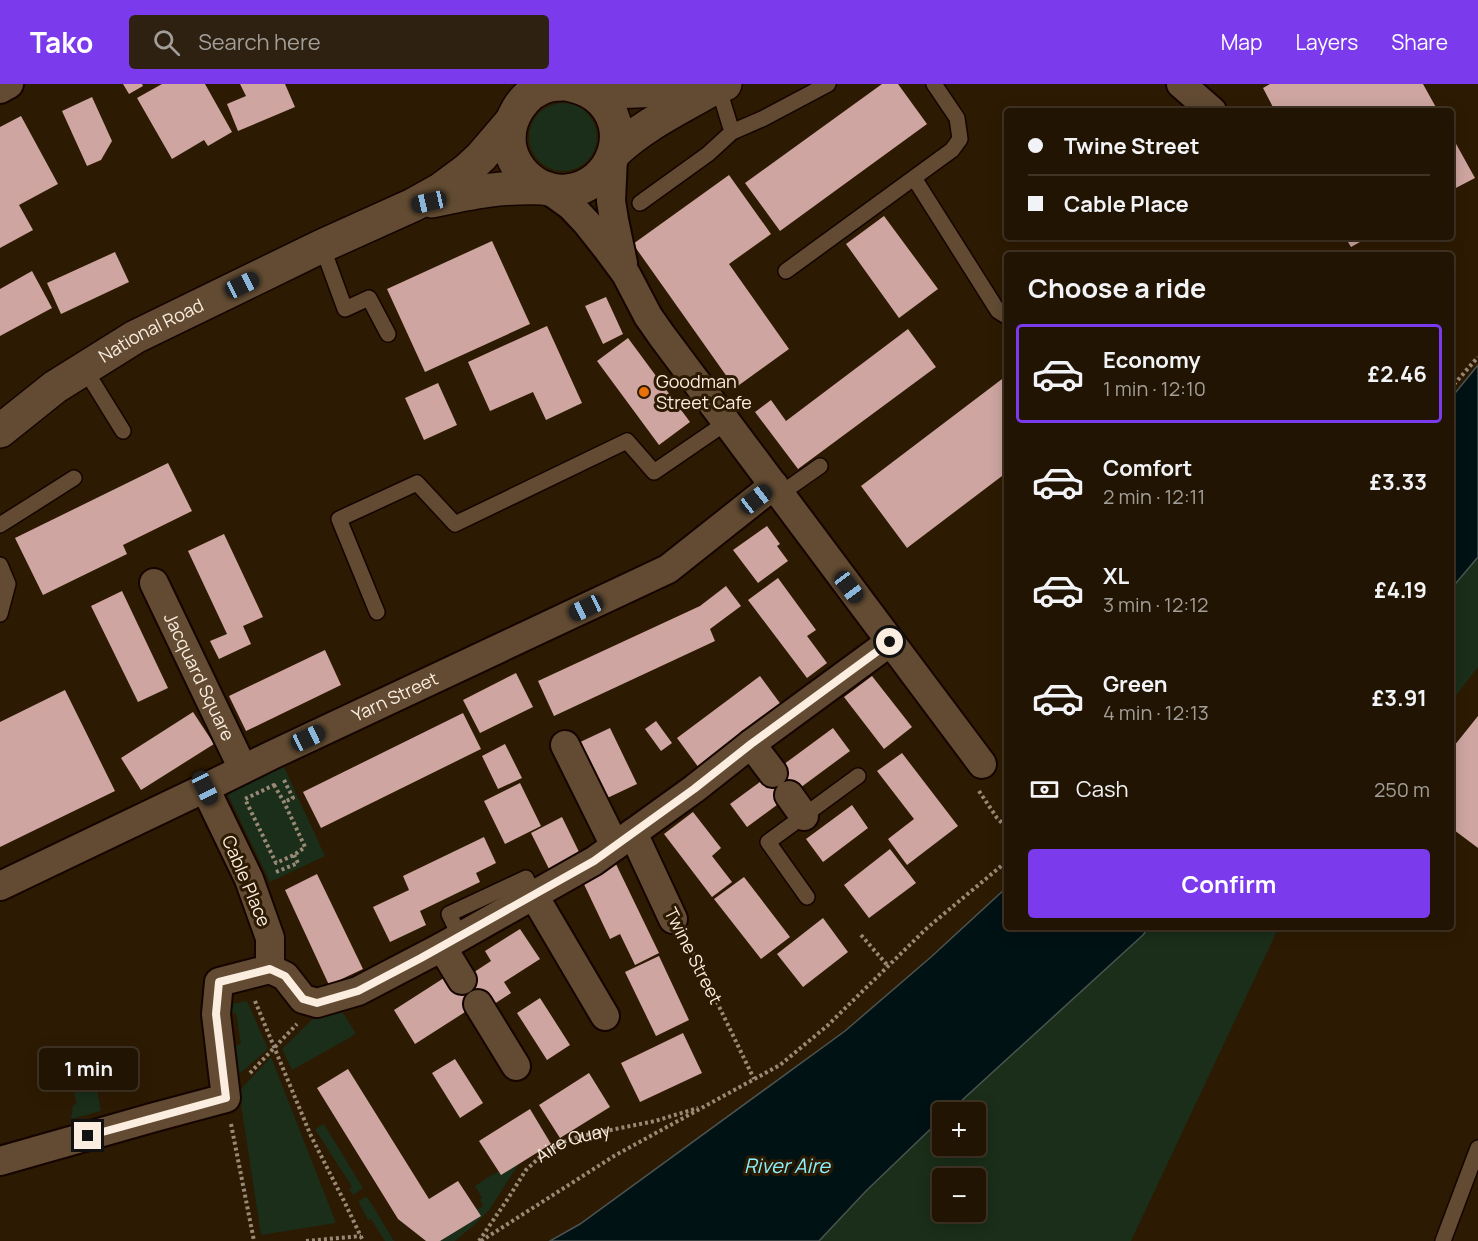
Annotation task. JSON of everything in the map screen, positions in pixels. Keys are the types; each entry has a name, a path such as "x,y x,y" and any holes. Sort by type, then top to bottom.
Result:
{"street":[{"path":"0,89 9,84"},
{"path":"719,86 612,92 575,86 550,85 531,94 521,104 513,107 509,143 511,153 523,173 531,181 571,206 587,223 626,274 648,316 662,336 982,764"},
{"path":"575,86 596,96 605,104 613,119 617,136 611,201 626,274"},
{"path":"547,189 562,191 584,187 606,170 614,155 630,138 719,86"},
{"name":"National Road","path":"0,431 55,387 135,337 322,246 413,206 440,190 467,170 489,149 513,107"},
{"name":"National Road","path":"413,206 478,191 524,187 547,189"},
{"name":"Yarn Street","path":"0,886 668,569 777,489"},
{"name":"Jacquard Square","path":"154,583 243,769"},
{"path":"0,1161 226,1098 216,1014 219,982 257,972 285,976 303,999 317,1003 358,991 451,942 594,861 890,642"},
{"path":"751,744 773,772"},
{"name":"Twine Street","path":"565,745 673,919"},
{"name":"Cable Place","path":"205,788 249,879 267,927 270,938 257,972"},
{"path":"533,894 605,1016"},
{"path":"451,942 462,980"},
{"path":"478,1004 516,1066"}],"lane":[{"path":"640,203 708,154 732,132 828,84"},
{"path":"786,271 952,150 960,139 957,118 934,84"},
{"path":"719,86 732,132"},
{"path":"914,178 998,311 1004,315"},
{"path":"322,246 345,309 369,298 388,334"},
{"path":"84,368 123,431"},
{"path":"377,612 339,519 417,483 455,524 627,441 654,472 727,422"},
{"path":"777,489 820,466"},
{"path":"0,525 74,478"},
{"path":"0,565 8,584 0,614"},
{"path":"807,897 768,842 797,806 858,776"},
{"path":"1443,1241 1478,1148"}],"path":[{"path":"1454,384 1478,357"},
{"path":"982,764 968,776 1004,826"},
{"path":"274,785 284,802 305,847 294,855 276,862 245,799 274,785"},
{"path":"480,1241 614,1156 780,1065 827,1026 927,928 1004,864"},
{"name":"Twine Street","path":"673,919 688,942 754,1079"},
{"path":"861,935 888,966"},
{"path":"257,972 274,1048 311,1136 362,1239 306,1241"},
{"path":"254,1241 226,1098 317,1003"},
{"name":"Aire Quay","path":"480,1241 526,1170 541,1156 561,1143 581,1136 655,1121 708,1105"}],"green space":[{"path":"563,103 576,106 587,113 594,124 597,137 594,150 587,161 576,168 563,171 550,168 539,161 532,150 529,137 532,124 539,113 550,106"},
{"path":"1478,557 1478,667 1454,698 1454,585"},
{"path":"283,765 325,856 270,882 227,793"},
{"path":"1146,930 1278,930 1131,1241 819,1241 866,1191 932,1128 932,1156 986,1156 986,1102 960,1102"},
{"path":"247,1001 268,1049 238,1075 235,1046 241,1044 236,1013 229,1013 227,1005"},
{"path":"329,1003 339,1006 356,1034 292,1070 282,1049"},
{"path":"271,1057 336,1223 261,1235 239,1091"},
{"path":"94,1074 101,1111 71,1119 73,1105 76,1105 74,1097 77,1082"},
{"path":"324,1124 363,1188 353,1195 349,1189 352,1187 315,1129"},
{"path":"520,1162 489,1210 473,1226 455,1241 426,1241 483,1206 480,1199 482,1198 475,1186"},
{"path":"365,1197 368,1198 394,1241 385,1241 371,1219 368,1220 359,1203"}],"water":[{"path":"1478,365 1478,557 1454,585 1454,394"},
{"name":"River Aire","path":"1004,890 1004,930 1147,930 960,1102 932,1102 932,1128 866,1191 819,1241 550,1241 580,1224 845,1031"}],"building":[{"path":"123,84 142,84 143,86 129,94"},
{"path":"162,84 205,84 232,132 208,146 204,140 172,159 137,98"},
{"path":"240,84 285,84 295,107 238,131 227,104 246,96"},
{"path":"882,84 898,84 927,124 780,231 745,183"},
{"path":"1270,84 1423,84 1436,108 1273,108 1263,88"},
{"path":"92,97 112,141 101,160 87,166 62,111"},
{"path":"21,116 58,184 19,205 33,230 0,248 0,127"},
{"path":"1454,140 1475,178 1454,189"},
{"path":"729,175 771,234 729,264 789,349 735,388 633,244"},
{"path":"884,216 938,289 899,318 846,244"},
{"path":"1347,240 1364,240 1351,247"},
{"path":"492,241 530,324 425,372 387,289"},
{"path":"115,252 129,282 61,314 47,283"},
{"path":"32,271 52,308 0,336 0,289"},
{"path":"606,297 623,334 603,344 585,306"},
{"path":"547,326 582,403 546,420 533,392 490,411 468,362"},
{"path":"908,329 936,367 798,469 755,412 771,400 786,421"},
{"name":"Goodman Street Cafe","path":"628,338 690,422 659,445 597,361"},
{"path":"1004,378 1004,475 907,548 861,486"},
{"path":"438,383 457,425 424,440 405,398"},
{"path":"168,463 192,511 123,545 127,554 43,595 15,538"},
{"path":"767,526 780,544 777,546 788,561 758,583 733,550"},
{"path":"224,534 263,617 243,626 251,644 219,659 210,641 227,634 188,551"},
{"path":"778,578 816,630 807,636 827,663 807,678 748,600"},
{"path":"726,586 741,606 710,629 715,641 554,716 538,681 700,606"},
{"path":"122,591 168,688 138,702 91,606"},
{"path":"325,650 341,685 246,731 229,696"},
{"path":"516,673 533,707 480,733 463,700"},
{"path":"760,676 782,706 699,768 677,738"},
{"path":"872,676 912,727 884,749 844,697"},
{"path":"65,690 115,791 0,847 0,722"},
{"path":"193,712 214,744 141,790 121,758"},
{"path":"463,713 481,749 321,828 303,792"},
{"path":"1478,716 1478,848 1454,830 1454,746"},
{"path":"656,721 672,743 661,751 645,729"},
{"path":"610,728 637,784 603,800 576,744"},
{"path":"833,728 850,751 747,827 730,804"},
{"path":"505,744 522,778 498,789 482,756"},
{"path":"902,753 958,826 907,865 888,839 914,819 877,771"},
{"path":"520,783 541,826 505,844 484,801"},
{"path":"852,805 868,828 823,862 806,839"},
{"path":"693,812 721,848 712,856 732,882 712,897 664,834"},
{"path":"562,817 580,854 549,869 531,833"},
{"path":"484,837 496,863 476,873 480,882 420,911 426,925 390,942 373,907 409,890 403,876"},
{"path":"890,849 916,883 869,918 844,885"},
{"path":"615,862 659,953 635,965 620,934 610,939 581,878"},
{"path":"317,874 363,969 329,985 285,890"},
{"path":"744,877 790,937 761,959 714,899"},
{"path":"823,918 848,952 803,987 777,954"},
{"path":"520,929 540,959 504,982 511,993 491,1006 487,998 415,1044 394,1010 447,976 453,986 491,961 485,951"},
{"path":"659,956 689,1020 656,1036 625,972"},
{"path":"540,998 570,1045 547,1060 517,1013"},
{"path":"683,1033 702,1073 640,1102 621,1063"},
{"path":"455,1059 483,1103 460,1118 432,1073"},
{"path":"348,1069 429,1199 458,1181 481,1216 440,1241 426,1241 398,1219 317,1088"},
{"path":"589,1073 610,1107 560,1138 539,1105"},
{"path":"530,1109 551,1144 501,1175 479,1141"}],"place":[{"name":"Goodman Street Cafe","path":"644,392"}],"route":[{"path":"88,1136 226,1098 216,1014 219,982 270,969 285,976 303,999 317,1003 358,991 442,947 594,861 890,642"}]}
